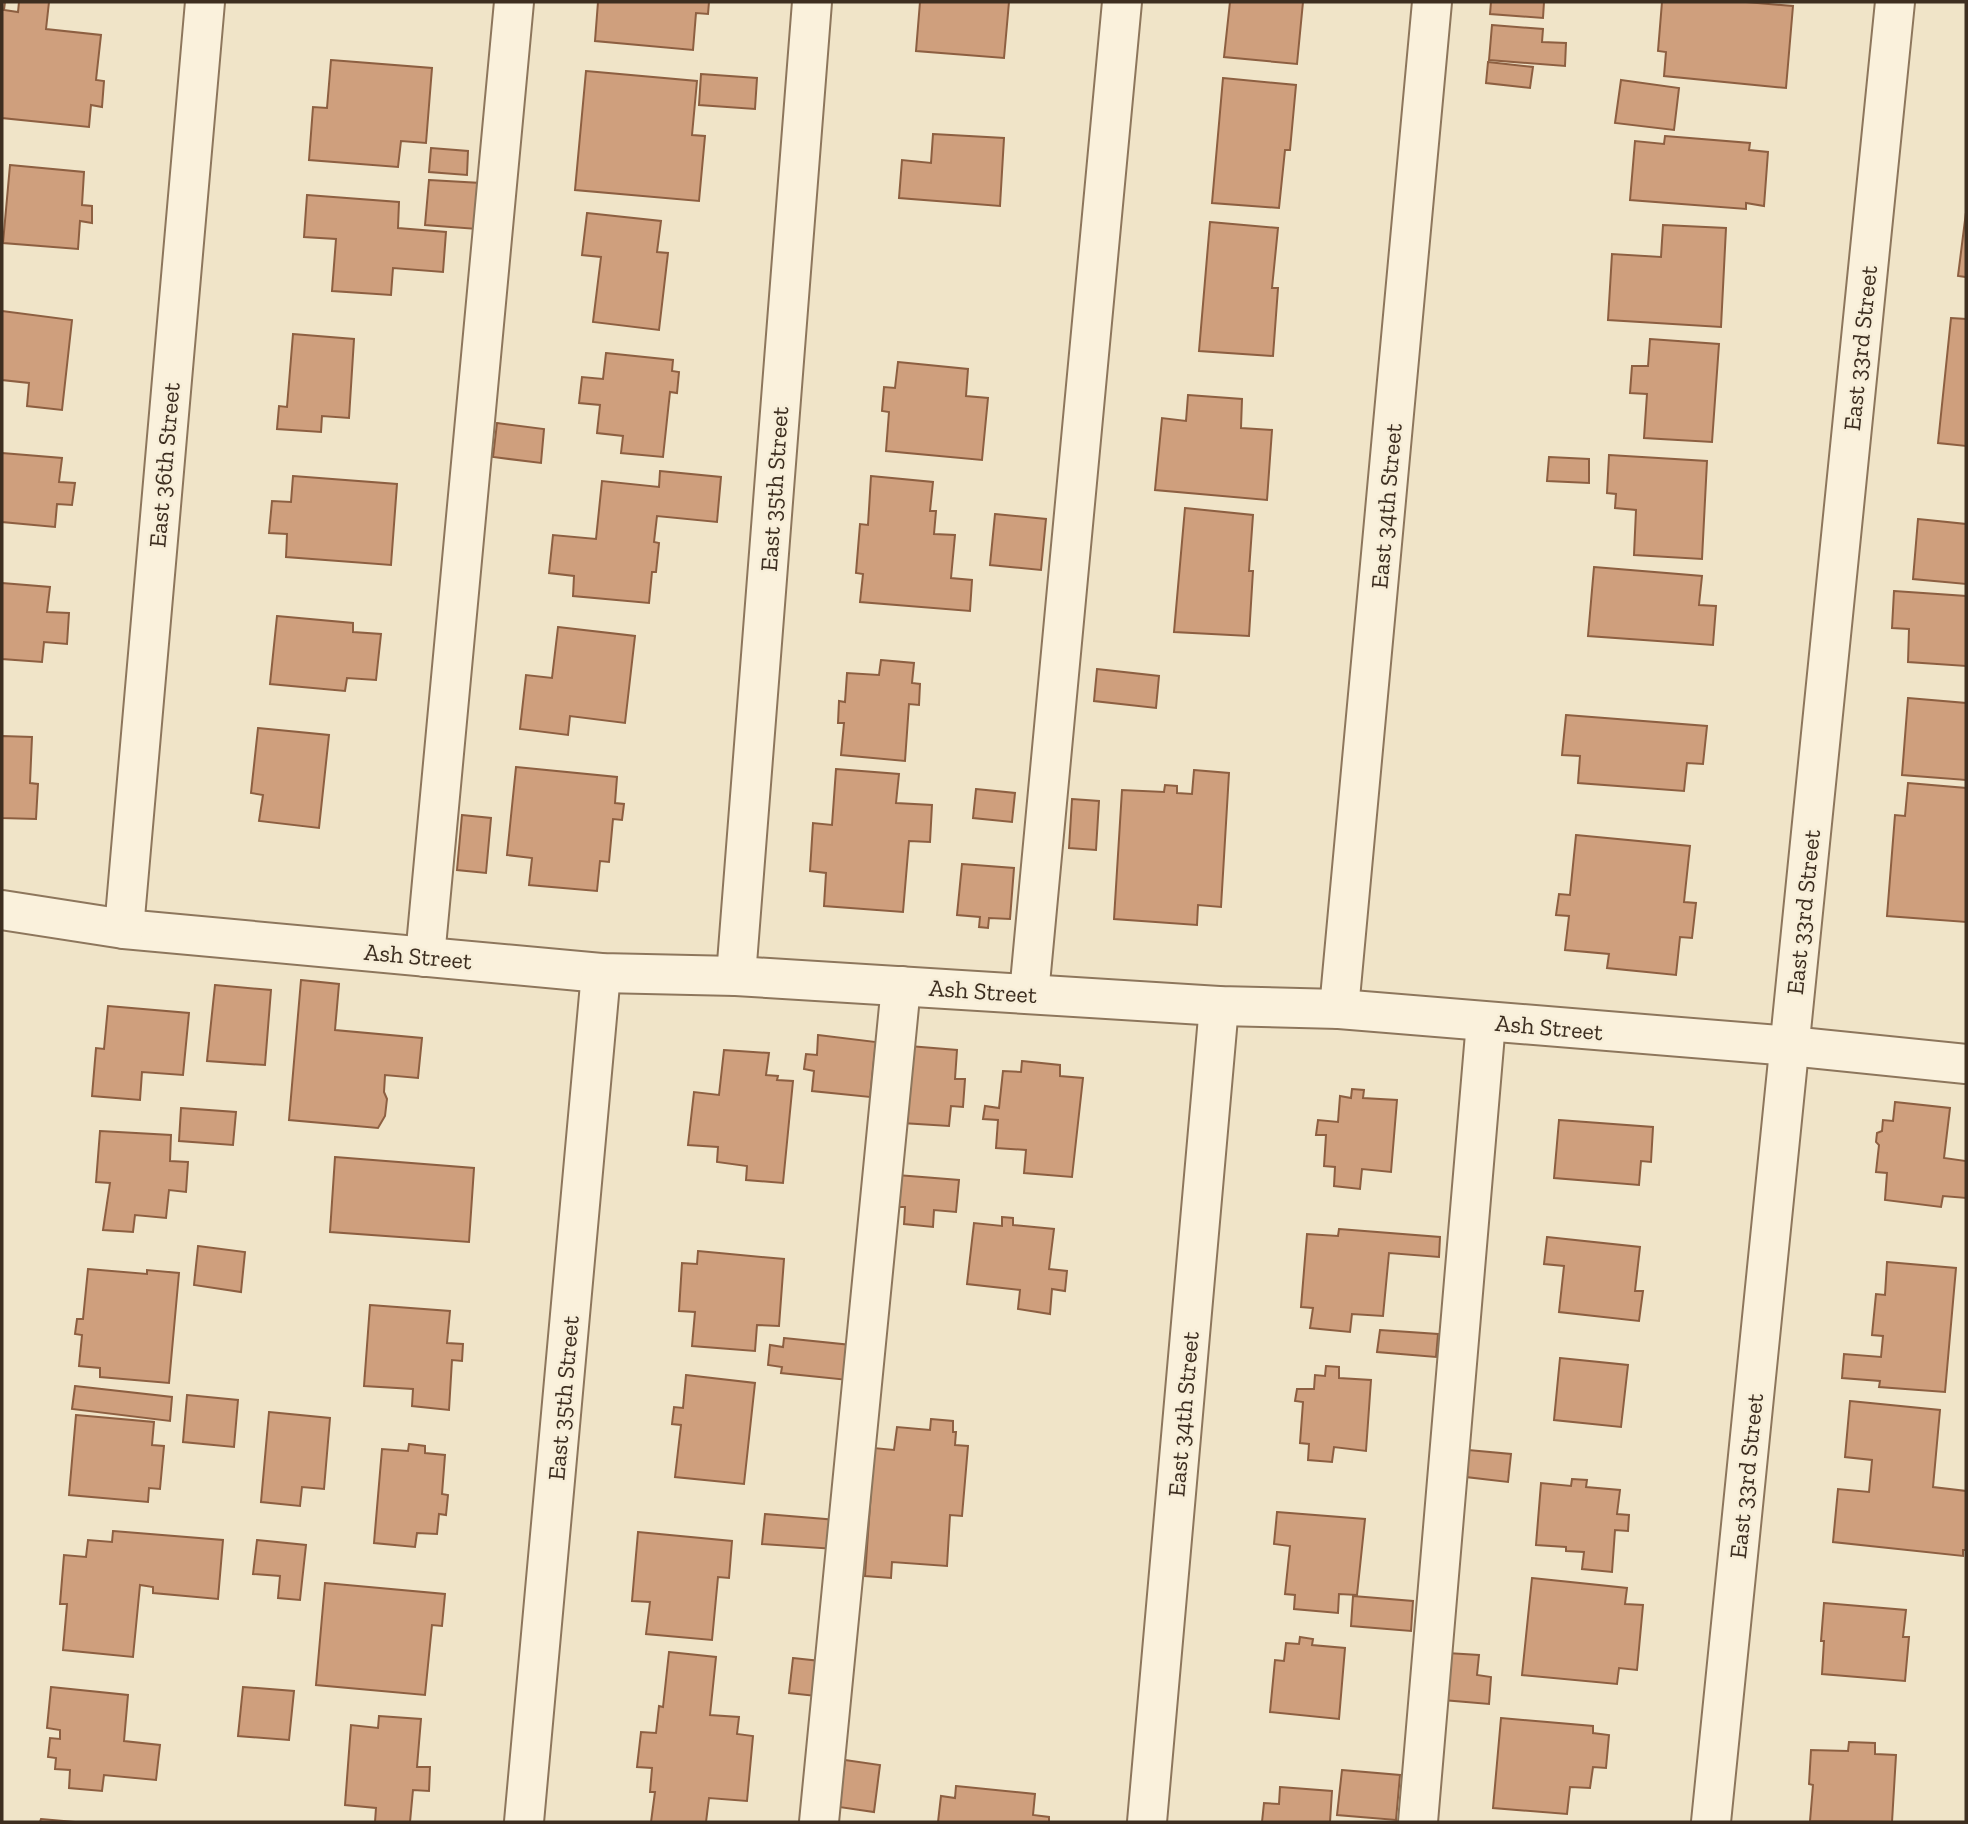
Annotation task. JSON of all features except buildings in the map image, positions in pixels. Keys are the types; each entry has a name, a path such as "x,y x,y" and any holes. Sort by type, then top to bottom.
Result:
{"street":[{"name":"East 36th Street","path":"124,929 205,2"},
{"path":"425,957 514,2"},
{"name":"East 35th Street","path":"736,976 812,2"},
{"path":"1029,994 1122,2"},
{"name":"East 34th Street","path":"1339,1009 1432,2"},
{"name":"East 33rd Street","path":"1711,1822 1895,2"},
{"name":"Ash Street","path":"2,910 124,929 601,973 736,976 1219,1006 1339,1009 1790,1046 1966,1064"},
{"name":"East 35th Street","path":"524,1822 601,973"},
{"path":"819,1822 901,986"},
{"name":"East 34th Street","path":"1147,1822 1219,1006"},
{"path":"1418,1822 1486,1022"}]}
